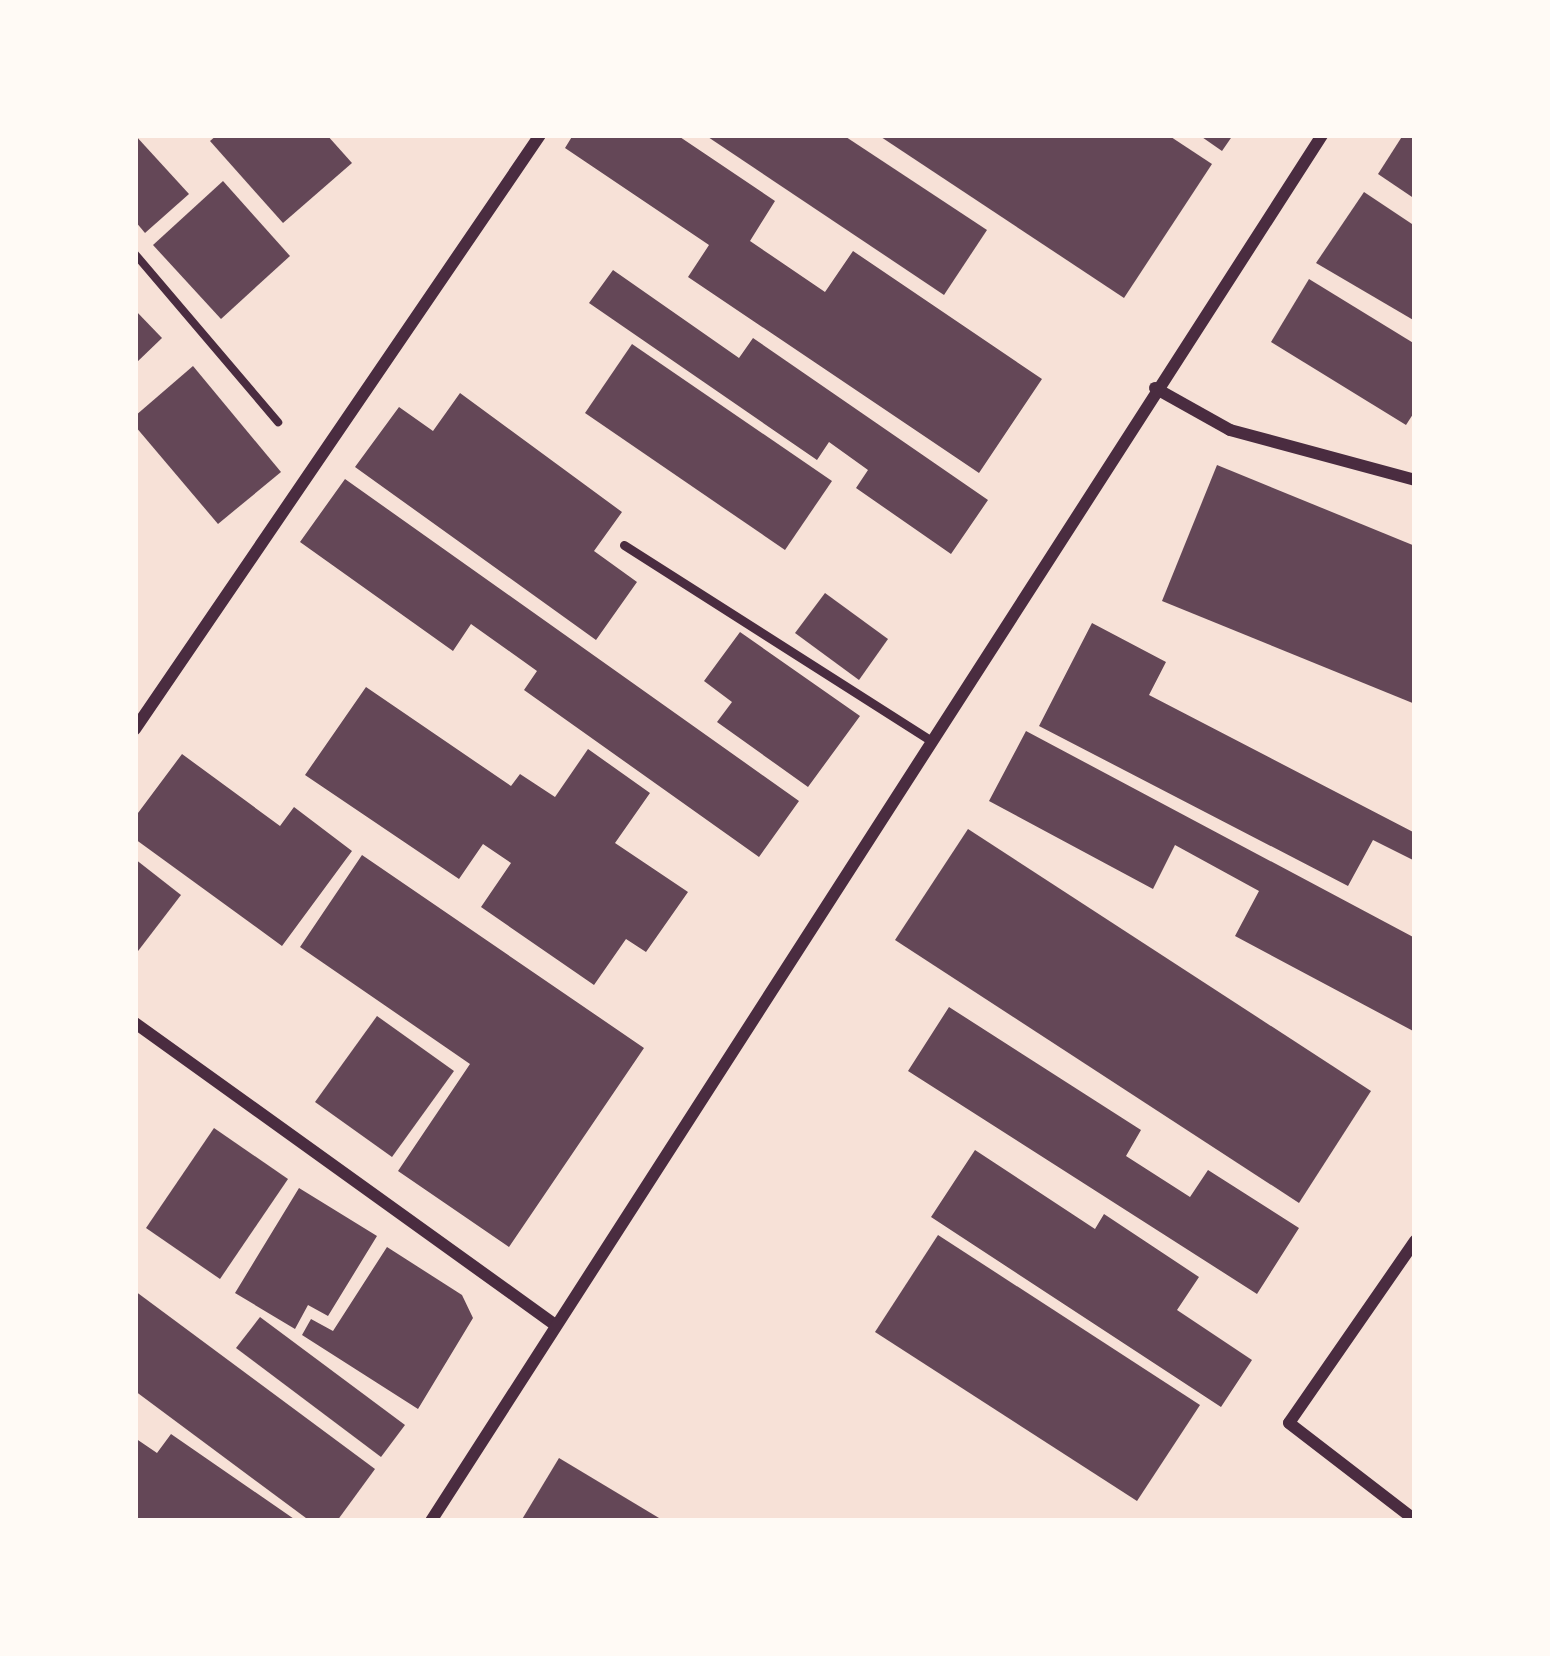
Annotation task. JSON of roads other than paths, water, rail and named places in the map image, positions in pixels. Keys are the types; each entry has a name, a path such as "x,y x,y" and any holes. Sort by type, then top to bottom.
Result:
{"street":[{"path":"135,729 540,135"},
{"path":"430,1521 1322,135"},
{"path":"1155,388 1230,430 1415,480"},
{"path":"135,1023 554,1324"},
{"path":"1415,1241 1289,1423 1415,1520"}],"lane":[{"path":"624,545 929,740"}]}
